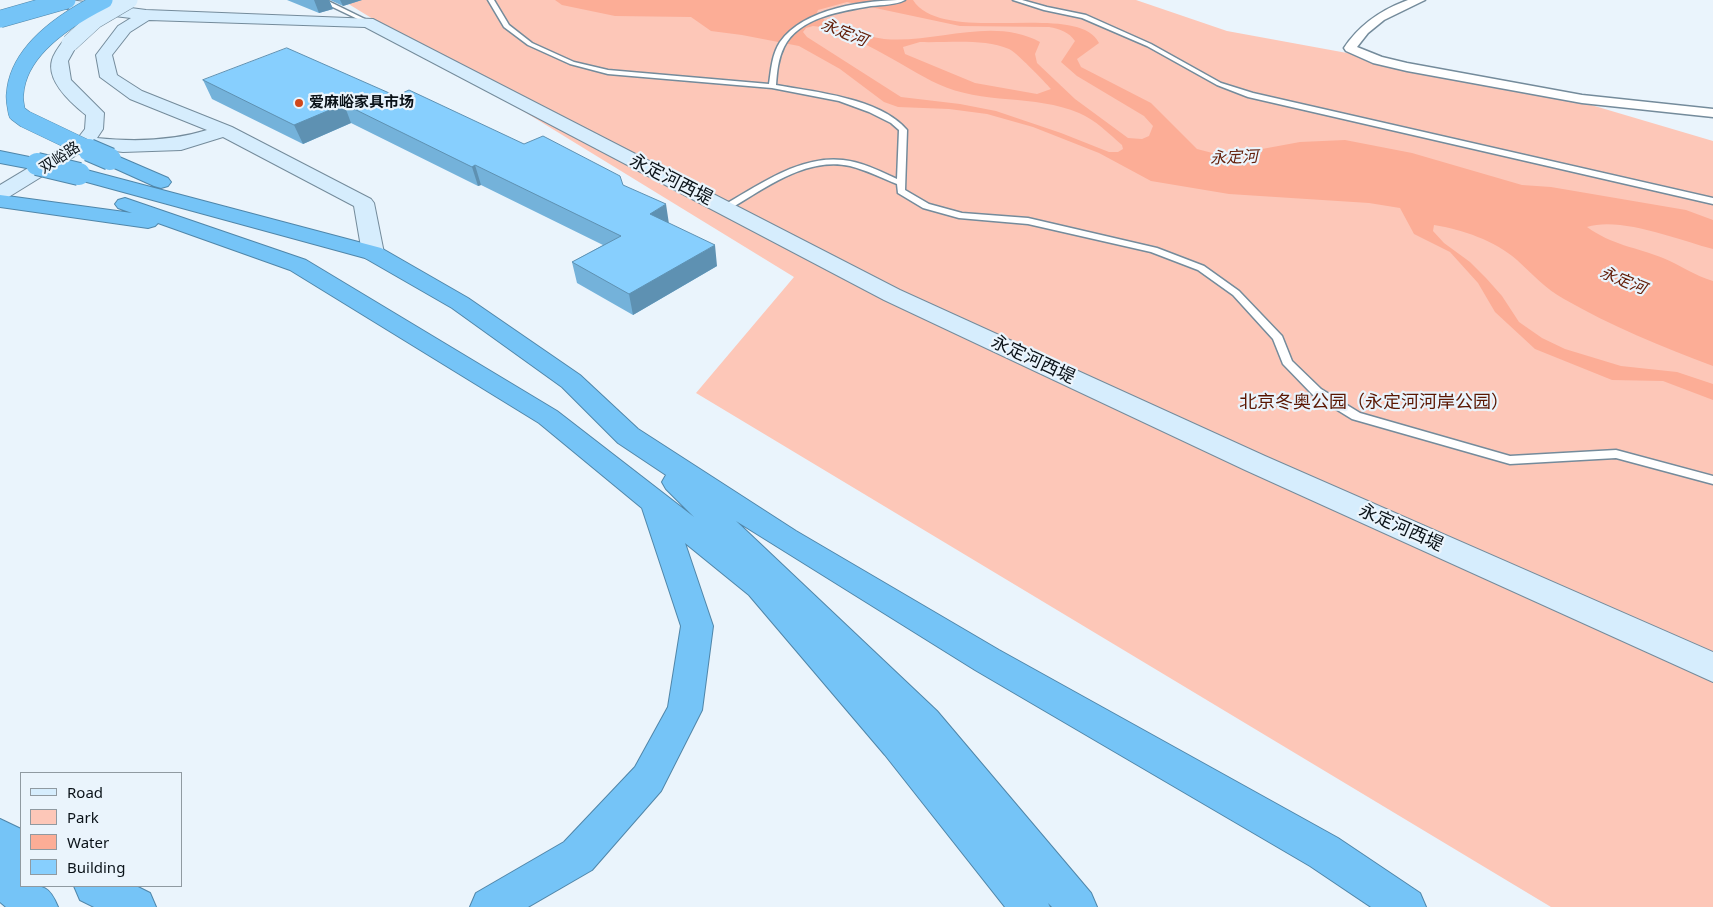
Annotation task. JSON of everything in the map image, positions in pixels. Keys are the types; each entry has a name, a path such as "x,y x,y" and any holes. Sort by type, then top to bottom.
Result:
{"highway":[{"path":"0,10 36,0"},
{"path":"0,19 67,0"},
{"path":"104,0 51,25 28,41 12,58 2,78 4,96 17,113 110,159 236,216"},
{"path":"0,157 30,168 236,216 373,253 460,303 571,381 925,722 1077,907"},
{"path":"0,168 30,168"},
{"path":"71,178 202,230 298,265 548,417 760,586 898,743 1030,907"},
{"path":"0,201 202,230"},
{"path":"628,436 786,539 987,660 1324,852 1406,907"},
{"path":"490,907 578,856 648,780 685,710 697,626 670,543 654,502"},
{"path":"0,838 20,848"},
{"path":"0,877 38,907"},
{"path":"96,887 136,907"}],"street":[{"path":"56,0 73,6 146,15 368,22"},
{"name":"双峪路","path":"0,194 84,142 94,129 95,113 81,102 63,81 60,61 70,43 95,20 129,0"},
{"path":"1419,0 1398,7 1368,24 1360,32 1350,48 1378,60 1407,67 1582,99 1713,113"},
{"path":"146,15 124,29 104,55 109,77 136,95 225,131 364,203 373,253"},
{"name":"永定河西堤","path":"368,22 892,295 1255,463 1713,667"},
{"path":"84,142 123,146 181,144 225,131"}],"lane":[{"path":"321,0 368,22"},
{"path":"491,0 506,26 530,44 572,62 608,72 772,86 842,99 872,110 894,121 903,130 901,191 926,206 962,216 1028,221 1154,250 1201,268 1236,293 1278,338 1287,362 1317,392 1356,416 1510,460 1616,454 1713,480"},
{"path":"772,86 782,45 802,25 822,16 860,6 902,0"},
{"path":"1016,0 1046,10 1084,16 1149,45 1219,84 1250,95 1713,201"},
{"path":"725,208 800,168 835,162 862,168 901,183"}],"green space":[{"name":"北京冬奥公园（永定河河岸公园）","path":"342,0 1136,0 1227,31 1527,86 1713,141 1713,907 1551,907 696,393 794,277"}],"water":[{"name":"永定河","path":"555,0 913,0 929,14 952,21 1065,25 1086,31 1099,43 1077,59 1081,67 1151,103 1197,149 1224,156 1300,142 1345,140 1412,153 1522,185 1551,187 1686,210 1713,220 1713,249 1650,230 1600,224 1587,227 1605,238 1663,258 1713,281 1713,366 1637,336 1564,299 1545,286 1508,253 1488,241 1467,233 1434,225 1433,231 1444,243 1470,262 1486,278 1502,296 1519,322 1542,338 1565,349 1621,366 1677,372 1713,384 1713,400 1663,381 1612,380 1535,349 1495,312 1478,283 1450,252 1414,234 1400,208 1369,203 1229,194 1151,181 1099,153 1033,127 987,114 949,109 898,107 884,102 840,69 799,46 711,31 691,17 615,16 562,5","holes":["847,2 960,26 1049,27 1060,30 1070,35 1075,41 1061,62 1077,76 1144,116 1153,126 1149,136 1142,139 1128,138 1075,99 1037,63 1035,54 1040,42 1022,35 1003,31 983,31 923,38 884,39 840,27 816,15 818,10","813,26 842,33 938,84 955,90 972,95 1045,103 1079,113 1091,119 1122,145 1123,149 1118,152 1109,152 996,111 960,104 901,97 807,37 803,32 806,28","920,42 977,42 1009,49 1051,89 1037,94 975,83 905,54 903,47"]}],"building":[{"path":"287,48 396,96 409,90 524,144 543,136 620,176 623,185 666,204 650,214 715,245 629,294 572,262 621,236 475,165 472,167 344,104 294,125 203,80"}],"place":[{"name":"爱麻峪家具市场","path":"299,103"}]}
